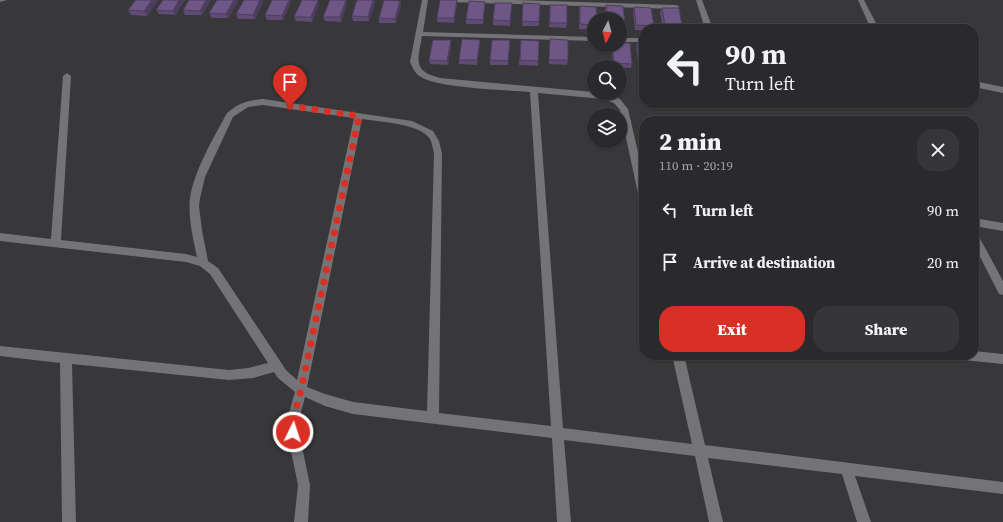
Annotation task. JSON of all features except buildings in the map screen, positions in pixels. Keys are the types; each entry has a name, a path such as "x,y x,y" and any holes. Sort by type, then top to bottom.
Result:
{"street":[{"path":"425,0 414,62 418,72 427,77 440,81 604,96 617,101 624,109 639,159"},
{"path":"448,0 676,7"},
{"path":"699,0 707,24"},
{"path":"861,0 872,24"},
{"path":"418,34 587,39"},
{"path":"627,40 639,40"},
{"path":"56,244 67,76"},
{"path":"979,85 1003,90"},
{"path":"534,90 556,433 564,522"},
{"path":"203,263 195,216 195,199 198,184 230,115 238,107 262,102 409,123 428,131 436,140 438,154 433,418"},
{"path":"301,522 304,485 293,432 294,416 301,390 359,116"},
{"path":"979,223 1003,227"},
{"path":"0,237 186,258 203,263 214,271 223,282 282,374 301,390 324,400 353,408 1003,488"},
{"path":"979,245 1003,291"},
{"path":"0,351 229,375 248,374 276,365"},
{"path":"979,357 1003,359"},
{"path":"66,358 69,522"},
{"path":"679,360 698,450 716,522"},
{"path":"846,468 864,522"}],"route":[{"path":"290,106 359,116 301,390 294,416 293,432"}]}
